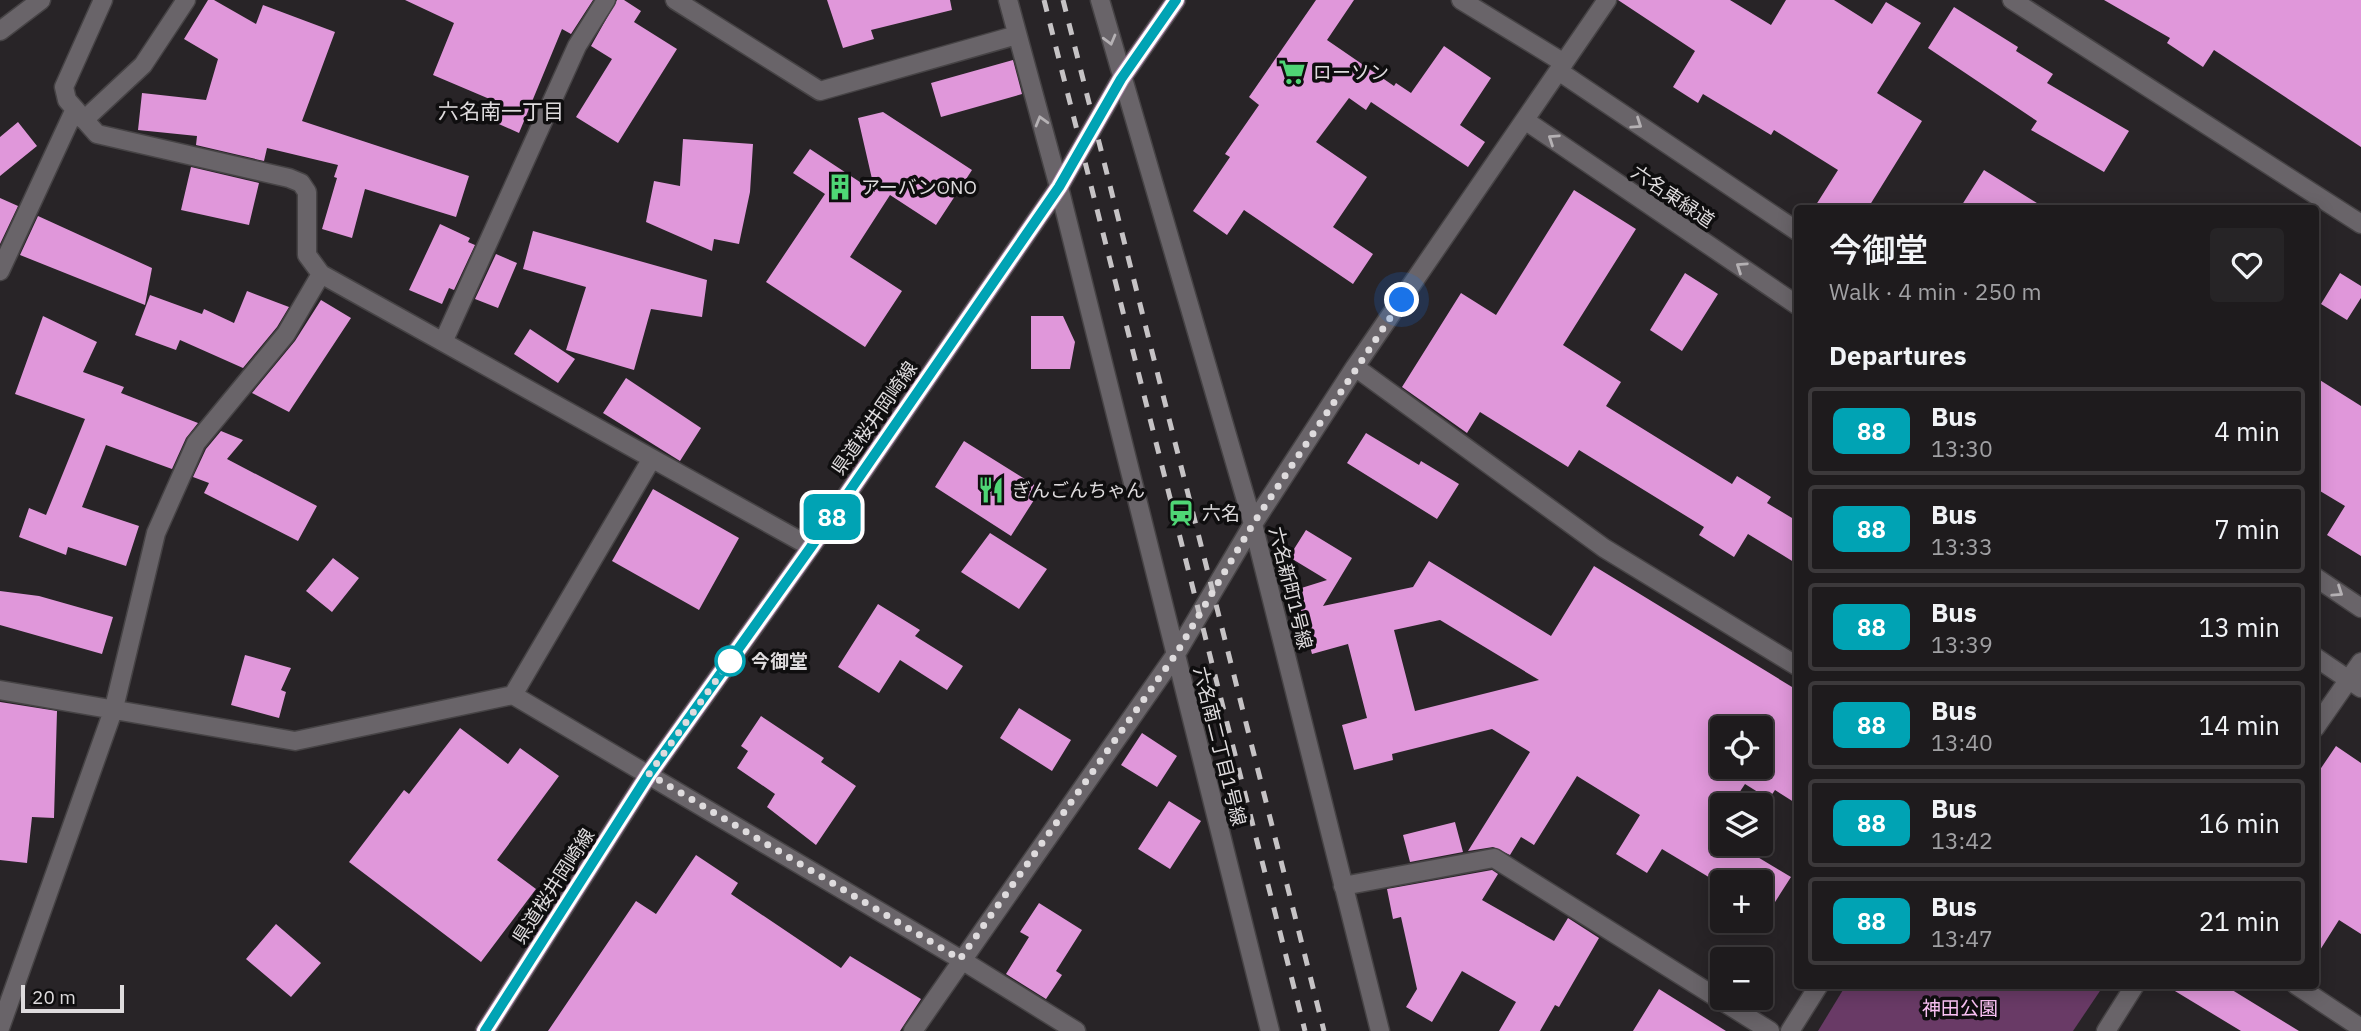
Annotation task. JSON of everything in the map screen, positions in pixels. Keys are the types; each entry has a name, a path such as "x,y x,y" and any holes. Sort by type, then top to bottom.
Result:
{"main road":[{"name":"県道桜井岡崎線","path":"485,1031 649,774 811,547 1059,187 1121,79 1175,0"}],"street":[{"path":"0,32 41,0"},
{"path":"103,0 64,87 67,100 97,134 301,183 307,192 307,255 321,274 444,340 651,460 811,547"},
{"path":"0,271 80,115 142,65 186,0"},
{"path":"444,340 578,46 606,0"},
{"path":"675,0 820,91 1017,35"},
{"name":"六名南二丁目1号線","path":"1008,0 1059,187 1269,1031"},
{"name":"六名新町1号線","path":"1100,0 1253,524 1380,1031"},
{"name":"六名東緑道","path":"1461,0 1794,229"},
{"path":"913,1031 960,959 1176,654 1253,524 1355,368 1606,0"},
{"path":"2012,0 2361,224"},
{"name":"六名東緑道","path":"1526,121 1794,303"},
{"path":"0,1028 114,708 156,533 196,443 286,334 321,274"},
{"path":"1355,368 1604,548 1794,664"},
{"path":"513,695 651,460"},
{"path":"2319,580 2361,608"},
{"path":"2319,660 2355,685"},
{"path":"2319,723 2355,685 2361,662"},
{"path":"0,690 295,741 513,695 960,959 1076,1031"},
{"path":"1343,886 1494,858 1770,1031"},
{"path":"1790,1031 1816,989"},
{"path":"2106,1031 2132,989"},
{"path":"2302,989 2361,1028"}],"green space":[{"name":"神田公園","path":"1844,989 2101,989 2073,1031 1818,1031"}],"building":[{"path":"208,0 214,0 256,24 263,5 335,32 302,121 469,176 456,217 365,189 352,238 322,229 337,178 334,177 338,165 267,148 264,161 196,145 197,136 138,130 142,93 206,100 218,59 184,39"},
{"path":"405,0 593,0 571,34 562,29 519,133 492,121 499,103 433,75 454,23"},
{"path":"617,0 624,0 641,11 634,22 677,49 618,143 576,117 612,59 591,46"},
{"path":"827,0 950,0 952,10 871,30 874,39 843,48"},
{"path":"1316,0 1354,0 1327,40 1394,86 1396,83 1411,93 1444,46 1491,78 1460,125 1485,142 1468,167 1371,102 1366,110 1349,98 1316,142 1367,177 1333,227 1373,254 1353,284 1244,210 1227,235 1193,211 1230,157 1225,154 1259,105 1249,97"},
{"path":"1618,0 1730,0 1771,25 1786,0 1834,0 1872,24 1886,2 1921,23 1877,93 1922,121 1870,205 1816,205 1838,170 1774,130 1771,135 1703,94 1698,103 1673,87 1695,51"},
{"path":"2104,0 2361,0 2361,147 2214,50 2203,67 2167,43 2170,38"},
{"path":"1954,7 2018,47 2016,51 2053,74 2047,83 2129,131 2104,172 2031,130 2037,121 1928,48"},
{"path":"1013,60 1022,94 941,117 931,83"},
{"path":"883,112 972,170 936,225 890,195 850,257 902,291 865,347 766,282 825,194 793,173 810,149 875,192 858,118"},
{"path":"18,122 37,146 0,176 0,137"},
{"path":"683,139 753,144 750,192 739,244 714,239 712,251 646,222 654,181 680,186"},
{"path":"191,167 259,183 249,225 181,210"},
{"path":"1984,170 2040,205 1962,205"},
{"path":"1574,190 1636,229 1563,345 1621,382 1606,406 1732,484 1737,476 1771,497 1767,503 1794,519 1794,562 1748,534 1734,557 1699,535 1704,527 1579,450 1568,467 1480,412 1467,433 1402,387 1461,293 1496,315"},
{"path":"0,198 18,206 0,244"},
{"path":"38,216 152,268 145,305 20,255"},
{"path":"440,224 470,238 468,242 475,245 454,290 449,288 442,304 409,290"},
{"path":"533,231 707,280 702,317 651,309 634,370 566,350 586,287 523,269"},
{"path":"496,254 517,263 498,308 475,299"},
{"path":"1685,273 1718,294 1682,351 1650,330"},
{"path":"2340,273 2361,286 2361,298 2347,320 2321,304"},
{"path":"247,291 289,307 277,327 243,368 180,340 176,350 135,335 150,295 202,314 204,309 234,323"},
{"path":"321,300 351,318 289,412 252,393 295,341"},
{"path":"43,316 97,342 83,372 124,387 121,393 198,423 186,438 172,469 106,445 82,507 139,526 126,566 68,547 66,555 19,537 29,508 46,515 85,419 15,394"},
{"path":"1031,316 1063,316 1075,342 1070,369 1031,369"},
{"path":"530,329 575,359 558,383 514,354"},
{"path":"626,378 701,428 680,461 603,413"},
{"path":"2319,380 2361,406 2361,556 2327,535 2345,506 2319,490"},
{"path":"221,431 243,440 227,459 317,506 298,541 204,493 209,483 193,477 206,449"},
{"path":"1366,433 1419,465 1421,461 1459,484 1437,519 1347,463"},
{"path":"964,441 1041,489 1011,536 935,487"},
{"path":"653,489 739,538 699,610 612,561"},
{"path":"1306,530 1352,558 1323,606 1413,587 1429,561 1551,636 1594,566 1794,688 1794,802 1775,790 1773,793 1759,793 1745,784 1739,793 1710,793 1710,856 1756,856 1791,877 1773,905 1773,870 1710,870 1710,878 1662,849 1647,873 1616,854 1640,815 1577,776 1534,845 1521,837 1510,855 1493,847 1468,851 1530,752 1492,729 1392,754 1393,760 1354,770 1342,725 1367,718 1348,644 1312,654 1295,590 1327,580 1289,557","holes":["1440,620 1539,680 1415,711 1394,630"]},
{"path":"990,533 1047,569 1019,609 961,572"},
{"path":"333,558 359,578 332,612 306,591"},
{"path":"0,591 39,596 113,617 102,654 0,625"},
{"path":"878,604 920,630 915,636 963,666 947,690 900,660 879,693 838,667"},
{"path":"245,655 291,668 281,690 286,692 279,718 231,705"},
{"path":"0,702 57,711 54,818 32,817 27,863 0,860"},
{"path":"1019,708 1071,740 1052,771 1000,738"},
{"path":"761,716 824,758 821,762 856,786 816,845 767,807 775,794 737,768 748,751 741,746"},
{"path":"460,728 508,764 520,748 559,776 497,860 536,889 481,962 349,862 404,790 409,794"},
{"path":"1142,733 1177,756 1157,787 1121,765"},
{"path":"2336,746 2361,763 2361,934 2339,920 2319,952 2319,771"},
{"path":"1169,801 1201,821 1170,869 1138,849"},
{"path":"1455,822 1463,852 1410,862 1403,835"},
{"path":"696,855 738,883 731,894 841,968 850,956 921,999 900,1031 548,1031 636,901 656,914"},
{"path":"1492,870 1498,874 1482,900 1554,941 1568,918 1599,938 1559,1007 1555,1005 1540,1031 1499,1031 1516,1002 1462,971 1432,1022 1406,1007 1417,989 1401,917 1393,919 1387,889"},
{"path":"1039,903 1082,930 1056,971 1062,975 1046,999 1006,974 1029,937 1020,932"},
{"path":"276,924 321,963 291,997 246,959"},
{"path":"1659,989 1726,1031 1633,1031"},
{"path":"2172,989 2231,989 2299,1031 2241,1031"}],"railway":[{"path":"1044,0 1305,1031"},
{"path":"1063,0 1324,1031"}],"bus line":[{"name":"88","path":"485,1031 649,774 811,547 1059,187 1121,79 1176,0"}],"place":[{"name":"ローソン","path":"1292,72"},
{"name":"アーバンONO","path":"840,187"},
{"name":"ぎんごんちゃん","path":"991,490"},
{"name":"六名","path":"1181,513"},
{"name":"今御堂","path":"730,661"}],"district":[{"name":"六名南一丁目","path":"501,111"}],"route":[{"path":"730,661 649,774 960,959 1176,654 1253,524 1402,300"}]}
